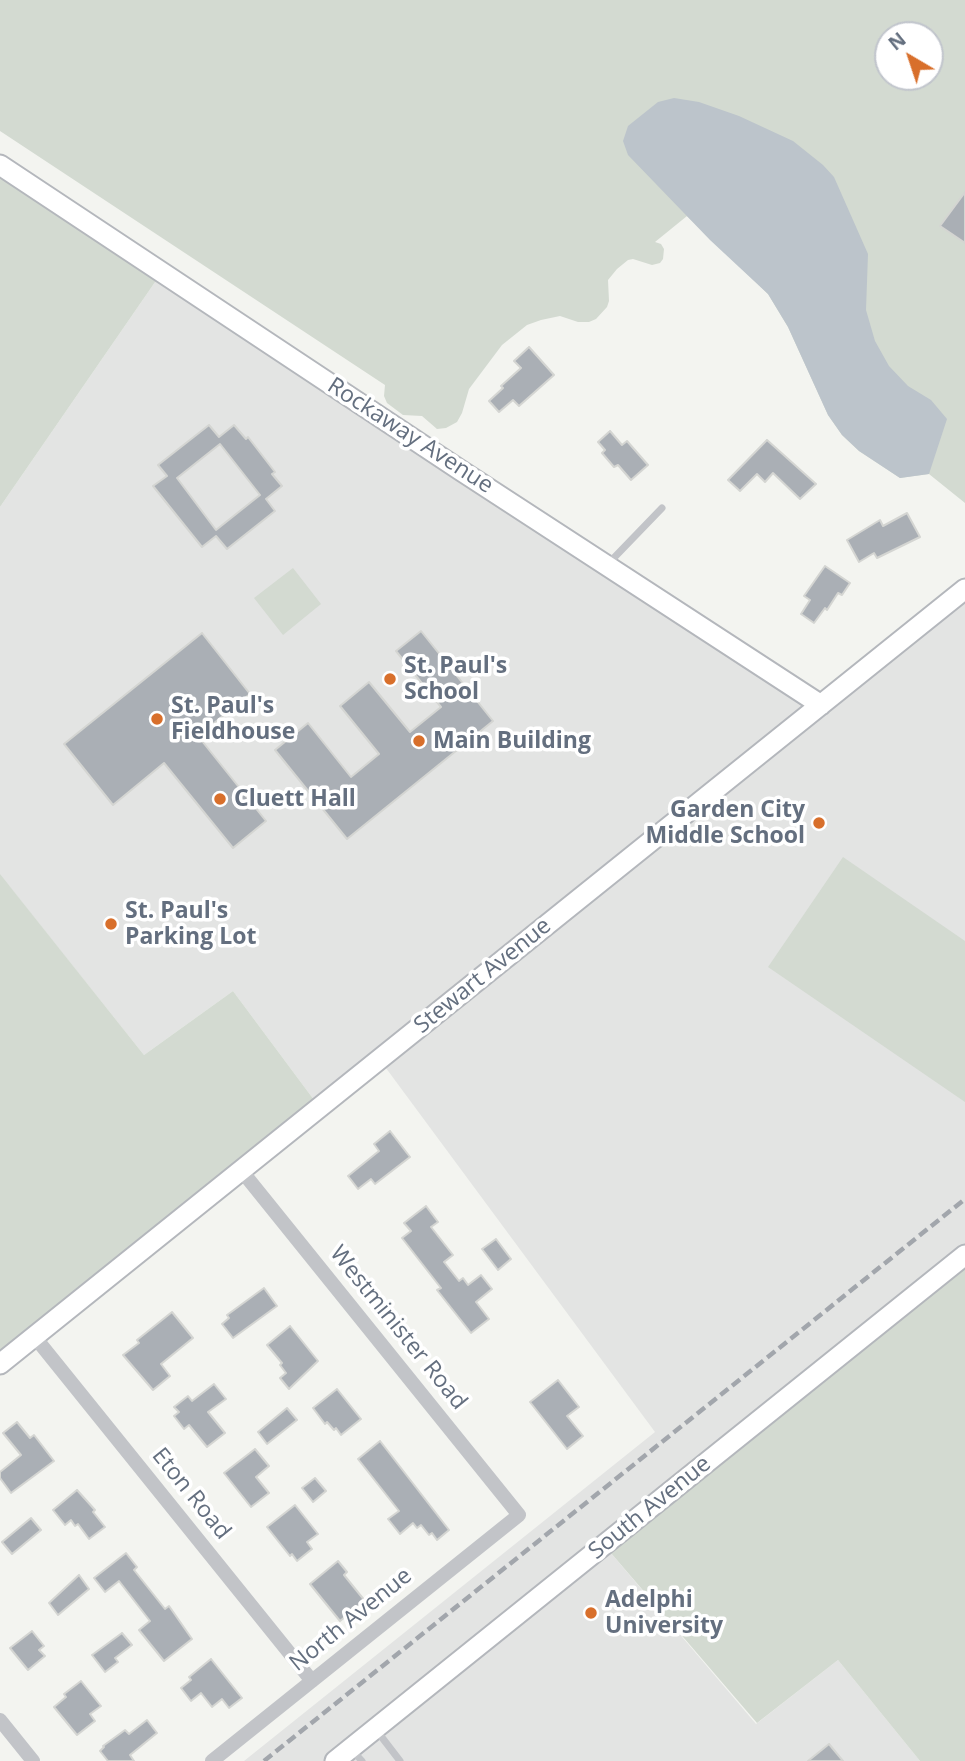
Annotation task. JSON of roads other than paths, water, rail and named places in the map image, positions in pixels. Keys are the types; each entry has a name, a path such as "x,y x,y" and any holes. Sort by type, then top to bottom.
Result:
{"main road":[{"name":"Rockaway Avenue","path":"0,165 821,705"},
{"name":"Stewart Avenue","path":"0,1364 965,589"},
{"name":"South Avenue","path":"349,1757 375,1729 965,1255"}],"street":[{"name":"Westminister Road","path":"241,1170 519,1515"},
{"name":"Eton Road","path":"34,1336 312,1681"},
{"name":"North Avenue","path":"212,1761 519,1515"},
{"path":"0,1720 33,1761"}],"lane":[{"path":"606,565 662,508"},
{"path":"375,1729 401,1761"}],"railway":[{"path":"264,1761 965,1199"}],"place":[{"name":"St. Paul's School","path":"390,679"},
{"name":"St. Paul's Fieldhouse","path":"157,719"},
{"name":"Main Building","path":"419,741"},
{"name":"Cluett Hall","path":"220,799"},
{"name":"Garden City Middle School","path":"819,823"},
{"name":"St. Paul's Parking Lot","path":"111,924"},
{"name":"Adelphi University","path":"591,1613"}]}
